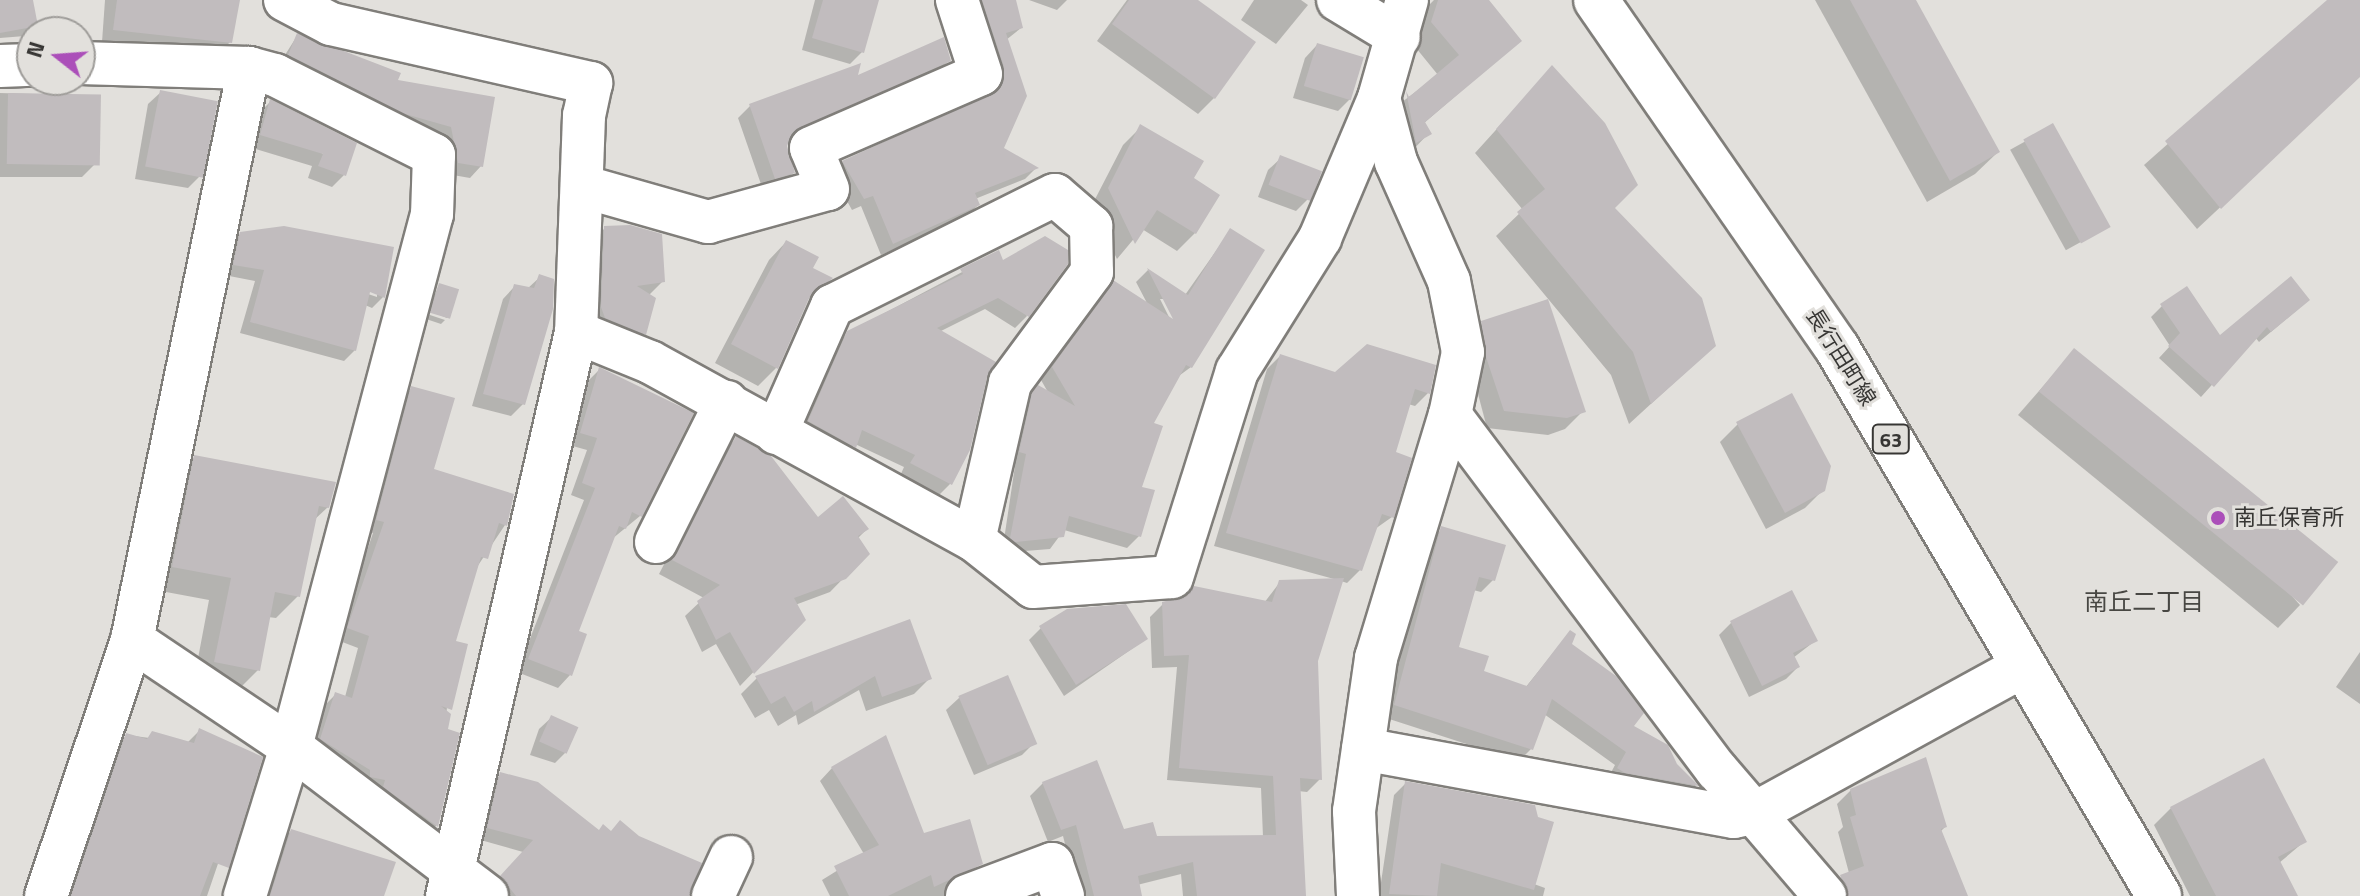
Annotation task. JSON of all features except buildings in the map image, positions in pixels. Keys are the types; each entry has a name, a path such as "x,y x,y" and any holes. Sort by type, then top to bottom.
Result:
{"main road":[{"name":"長行田町線","path":"1596,0 1837,348 2159,896"}],"street":[{"path":"285,0 331,24 591,83 584,116 585,187 576,332 451,882"},
{"path":"585,187 708,222 828,189 811,148 981,74 957,0"},
{"path":"576,332 650,362 974,540 1033,587 1172,577 1237,371 1320,238 1379,98 1403,18 1338,0"},
{"path":"96,63 249,68 275,75 434,155 432,214 291,747 245,896"},
{"path":"46,896 132,640 249,68"},
{"path":"1358,896 1354,811 1376,658 1450,415 1463,352 1449,281 1396,162 1379,98"},
{"path":"776,433 832,306 1055,195 1091,226 1092,272 1010,383 974,540"},
{"path":"656,542 726,402"},
{"path":"1450,415 1717,770 1757,812 1825,896"},
{"path":"132,640 291,747 451,882 487,896"},
{"path":"1363,749 1734,817 1757,812 2024,666"},
{"path":"713,896 731,857"},
{"path":"967,896 1052,864 1063,896"}],"place":[{"name":"南丘保育所","path":"2218,518"}],"district":[{"name":"南丘二丁目","path":"2144,602"}]}
